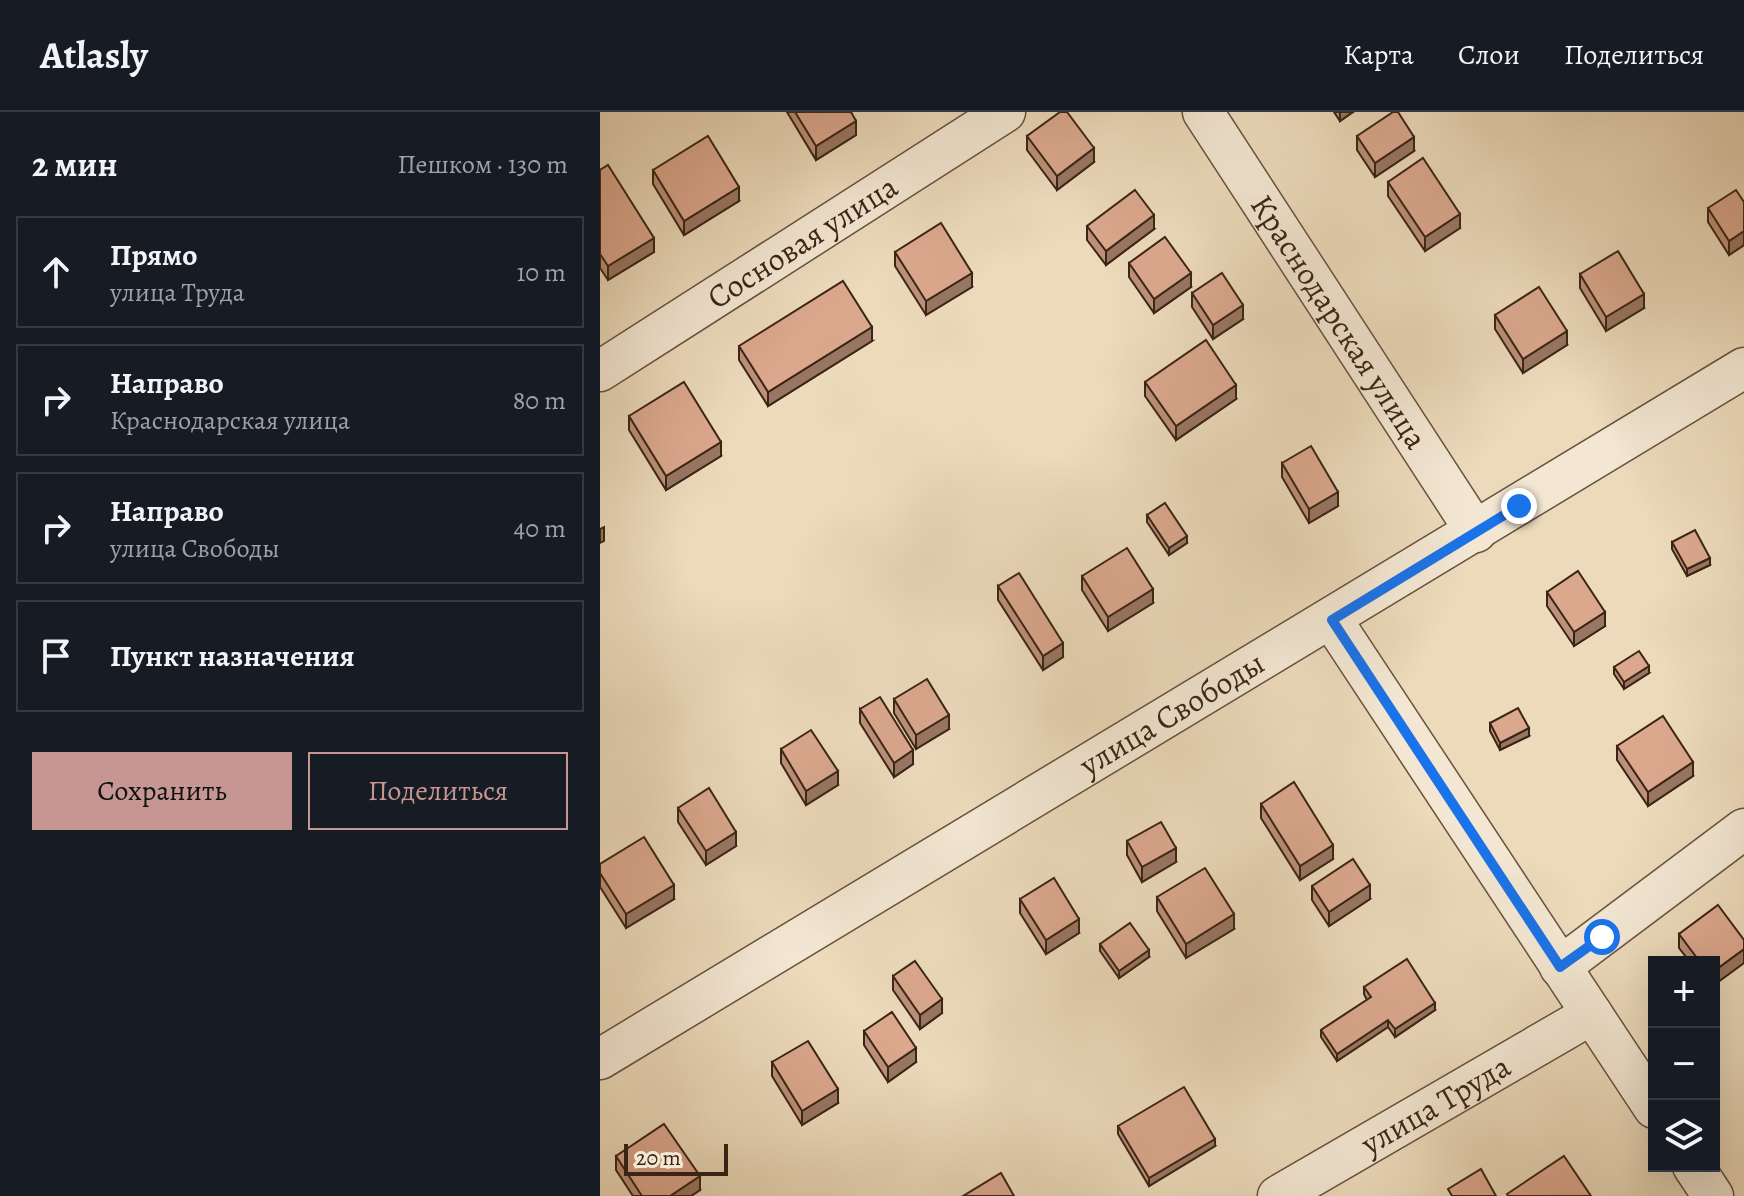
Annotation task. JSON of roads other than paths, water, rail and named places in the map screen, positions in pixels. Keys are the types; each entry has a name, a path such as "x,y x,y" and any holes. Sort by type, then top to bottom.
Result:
{"street":[{"name":"Сосновая улица","path":"600,371 1005,112"},
{"name":"Краснодарская улица","path":"1203,112 1476,532"},
{"name":"улица Свободы","path":"600,1059 1332,620 1744,368"},
{"path":"1332,620 1649,1100"},
{"path":"1560,967 1744,829"},
{"name":"улица Труда","path":"1278,1196 1592,1014"},
{"path":"1697,1172 1713,1196"}]}
